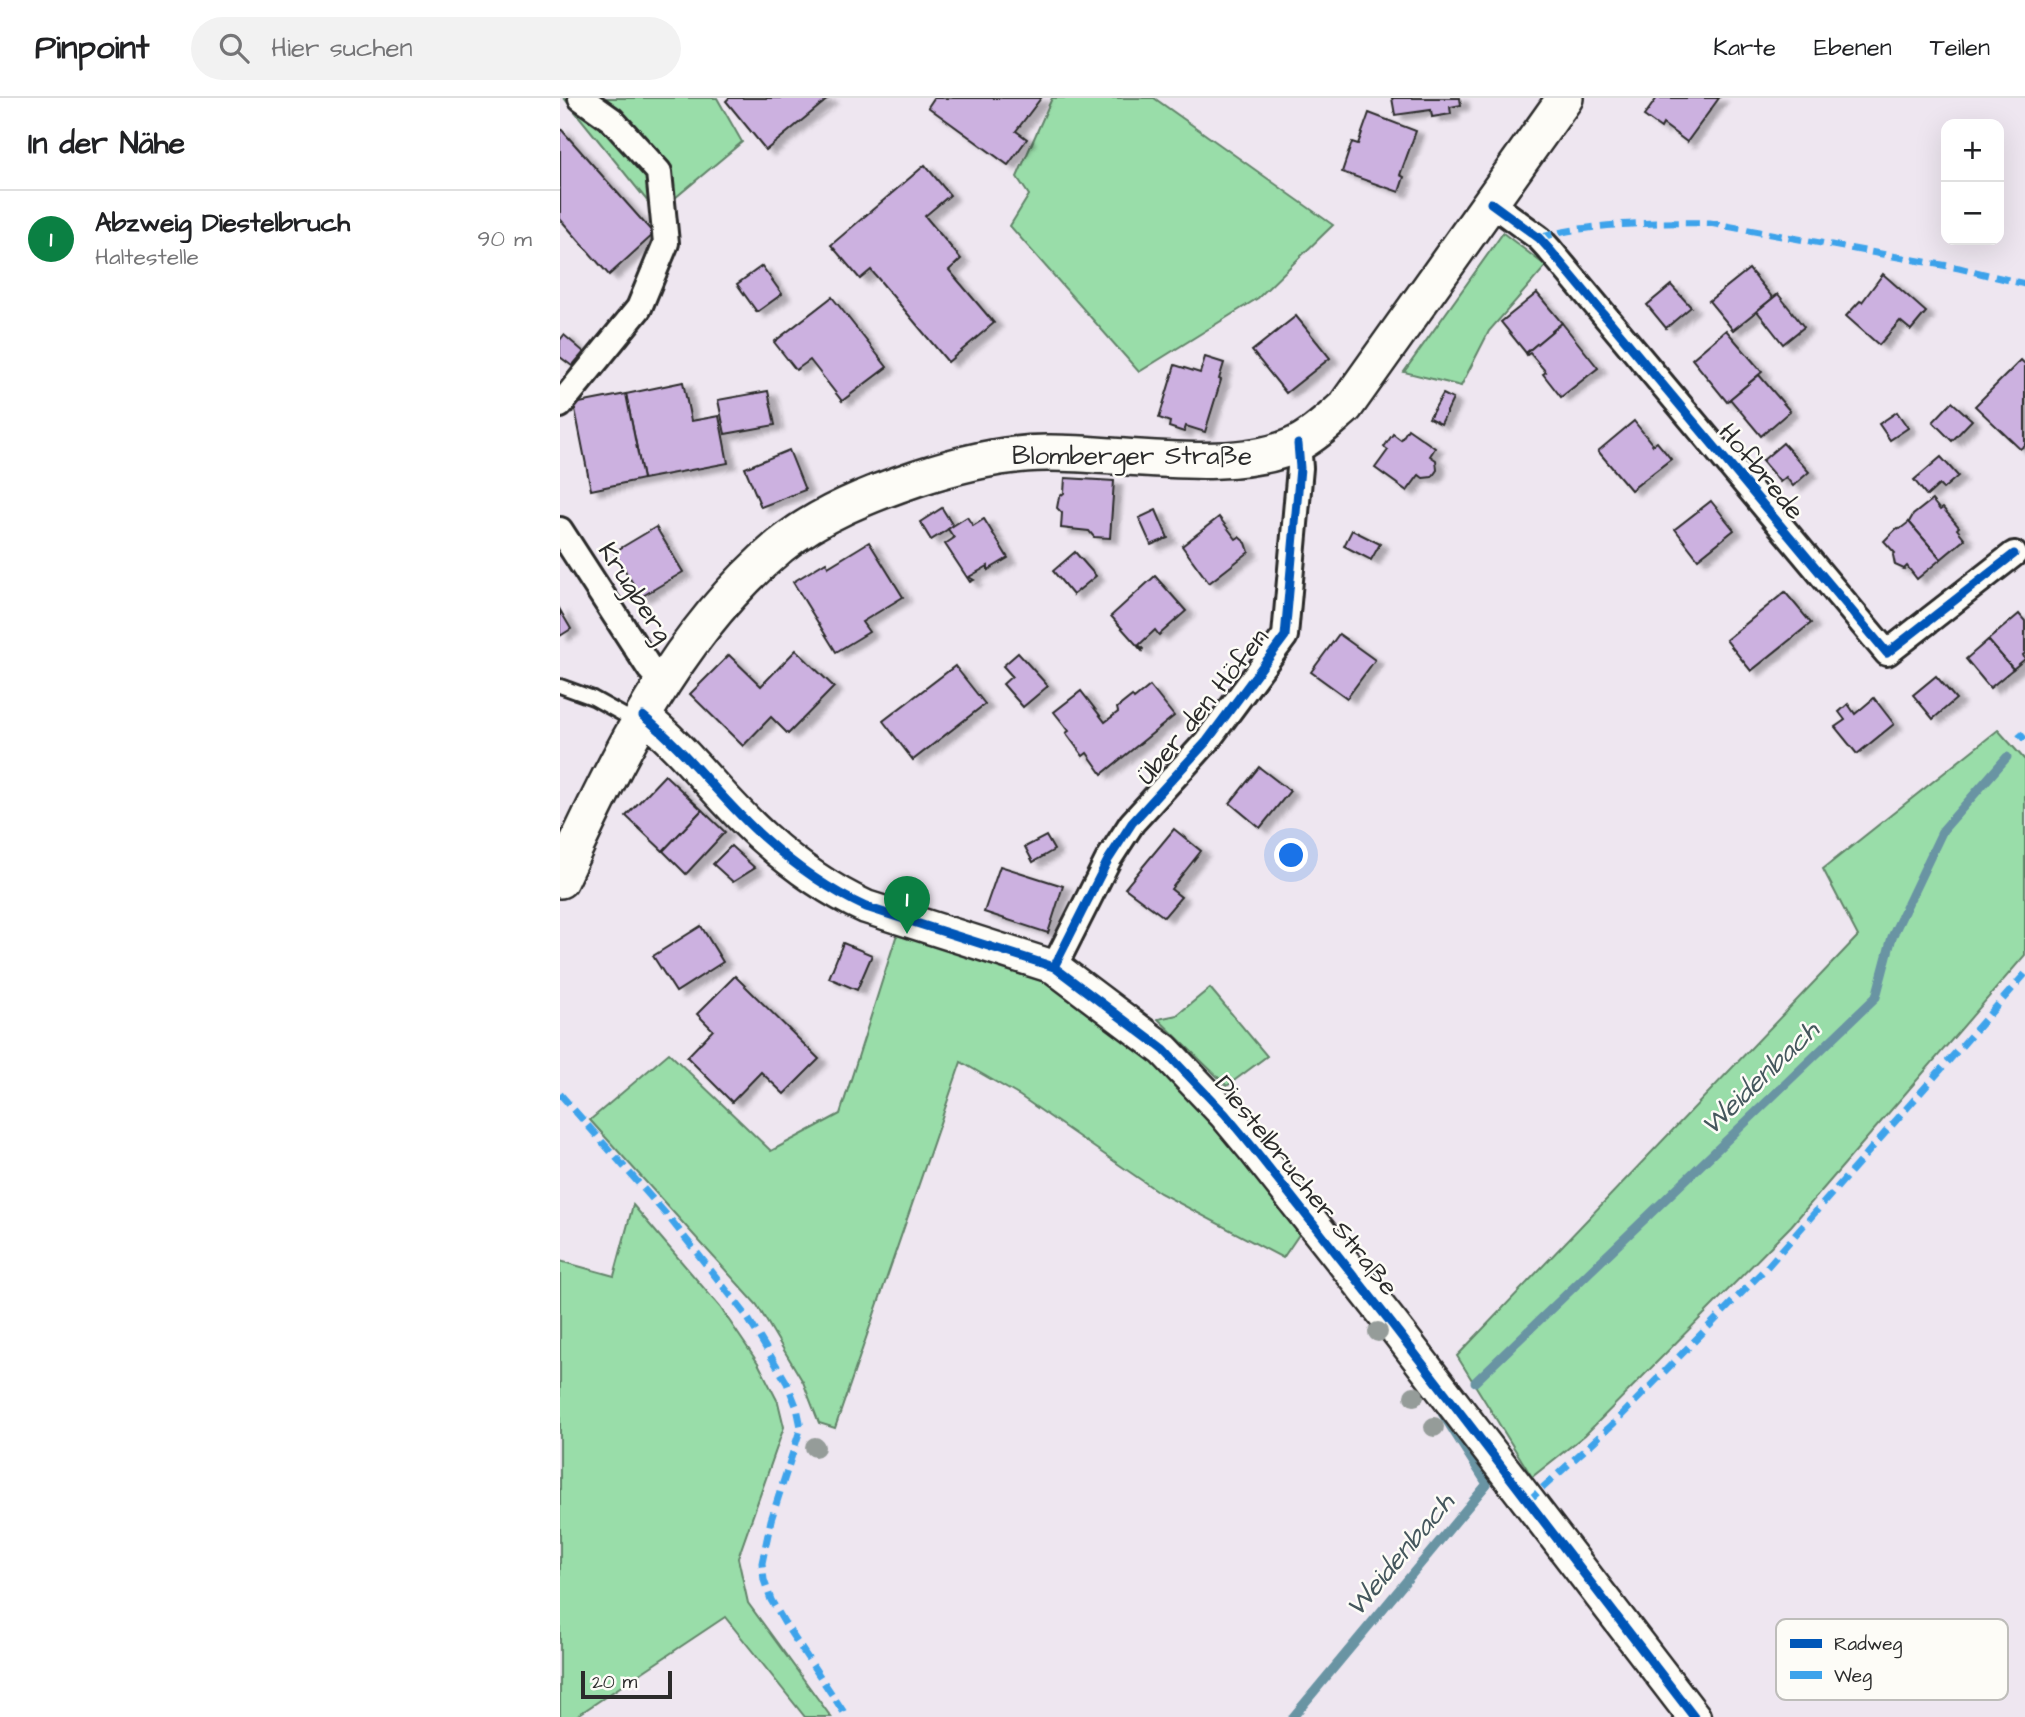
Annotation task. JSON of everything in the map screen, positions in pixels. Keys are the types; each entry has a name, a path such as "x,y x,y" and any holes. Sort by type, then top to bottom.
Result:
{"main road":[{"name":"Blomberger Straße","path":"560,880 640,720 663,684 713,613 780,546 812,523 892,486 946,468 996,457 1046,453 1192,460 1243,459 1274,453 1298,444 1345,407 1564,98"}],"street":[{"path":"560,405 639,308 666,243 659,172 612,120 581,98"},
{"name":"Hofbrede","path":"1491,203 1539,238 1550,250 1887,653 2014,554"},
{"name":"Über den Höfen","path":"1054,967 1108,860 1132,823 1207,741 1285,636 1300,468 1298,444"},
{"name":"Krugberg","path":"560,530 650,669 663,684"},
{"name":"Diestelbrucher Straße","path":"640,720 682,752 764,838 806,872 846,898 866,907 1054,967 1164,1049 1225,1114 1392,1324 1694,1717"}],"lane":[{"path":"560,686 640,720"}],"green space":[{"path":"564,98 717,98 742,142 657,213"},
{"path":"1052,98 1154,98 1333,225 1258,298 1139,372 1010,226 1029,195 1017,177"},
{"path":"1503,233 1546,266 1489,331 1461,386 1404,372"},
{"path":"1998,730 2025,760 2025,955 1791,1226 1585,1435 1532,1477 1457,1356 1858,936 1823,869"},
{"path":"897,934 1058,986 1158,1063 1302,1230 1283,1258 1160,1193 1020,1096 961,1062 835,1428 819,1423 803,1382 757,1305 590,1120 669,1053 771,1151 840,1114"},
{"path":"1210,988 1267,1056 1227,1086 1158,1019 1177,1015"},
{"path":"633,1205 720,1307 758,1363 778,1402 784,1427 738,1558 748,1603 831,1717 805,1717 725,1617 575,1717 560,1717 560,1261 614,1276"}],"building":[{"path":"729,98 829,98 766,150 726,101"},
{"path":"934,98 1041,98 1016,131 1027,139 1008,165 928,107"},
{"path":"1392,98 1460,98 1461,105 1450,107 1451,114 1432,117 1431,110 1395,115"},
{"path":"1657,98 1719,98 1687,142 1663,124 1661,128 1644,116"},
{"path":"1369,113 1416,131 1400,175 1404,177 1399,192 1342,172 1352,142 1358,144"},
{"path":"560,128 654,234 609,275 560,219"},
{"path":"925,165 950,195 925,216 961,259 949,270 994,323 948,362 871,270 860,279 831,245"},
{"path":"762,266 782,294 757,312 737,284"},
{"path":"1749,269 1773,298 1733,330 1709,301"},
{"path":"1883,274 1926,312 1911,330 1900,321 1879,345 1846,316 1862,302"},
{"path":"1671,285 1691,307 1666,328 1647,305"},
{"path":"1537,293 1562,323 1526,353 1501,322"},
{"path":"1778,294 1804,327 1783,344 1757,311"},
{"path":"832,297 887,367 842,401 810,360 796,370 774,342"},
{"path":"1296,316 1330,358 1286,393 1252,351"},
{"path":"1562,323 1598,368 1561,397 1543,374 1546,372 1530,353 1526,353"},
{"path":"1726,330 1762,372 1727,402 1692,359"},
{"path":"564,335 584,352 572,366 560,357 560,340"},
{"path":"1205,357 1224,363 1205,432 1186,426 1184,432 1169,427 1170,422 1159,418 1175,365 1200,373"},
{"path":"2021,360 2025,364 2025,445 2020,449 1975,406"},
{"path":"1759,375 1790,411 1761,436 1730,399"},
{"path":"683,382 691,421 719,416 728,463 643,479 626,394"},
{"path":"768,391 775,425 725,434 718,400"},
{"path":"626,394 643,479 591,490 574,404"},
{"path":"1443,394 1453,399 1441,424 1429,418"},
{"path":"1952,402 1972,420 1952,441 1933,422"},
{"path":"1897,412 1908,428 1890,440 1879,424"},
{"path":"1634,421 1653,445 1657,442 1671,459 1631,490 1598,451"},
{"path":"1408,429 1435,448 1430,456 1436,460 1437,470 1432,477 1423,478 1419,475 1407,491 1375,468 1388,450 1384,447 1393,434 1401,440"},
{"path":"1783,443 1809,472 1793,486 1786,477 1780,482 1762,461"},
{"path":"789,450 805,490 761,507 745,468"},
{"path":"1941,457 1958,476 1943,489 1939,485 1927,496 1914,480"},
{"path":"1065,478 1114,481 1110,538 1094,537 1089,531 1061,528 1062,513 1057,508 1059,497 1064,493"},
{"path":"1932,500 1940,510 1943,508 1965,539 1941,559 1909,522 1913,515"},
{"path":"1711,501 1734,530 1698,559 1675,529"},
{"path":"942,508 953,526 931,540 920,522"},
{"path":"1156,510 1168,538 1151,545 1139,518"},
{"path":"967,517 973,526 984,519 1008,558 969,577 974,580 970,582 945,544 954,538 948,529"},
{"path":"1219,517 1236,539 1239,537 1246,543 1249,552 1209,583 1182,546"},
{"path":"1909,522 1941,559 1917,579 1907,566 1904,569 1895,565 1895,553 1884,541 1897,528 1900,529"},
{"path":"656,527 683,572 641,597 614,552"},
{"path":"1352,530 1380,544 1371,560 1344,546"},
{"path":"869,542 903,597 862,622 869,632 836,652 793,582 826,562 828,567"},
{"path":"1075,552 1096,576 1073,595 1053,571"},
{"path":"1155,576 1186,611 1159,635 1155,630 1139,645 1142,651 1111,616"},
{"path":"1785,592 1811,623 1751,671 1726,640"},
{"path":"560,610 571,629 560,636"},
{"path":"2019,614 2025,621 2025,659 2013,669 1988,640"},
{"path":"1339,634 1375,660 1347,698 1311,672"},
{"path":"1988,640 2013,669 1990,688 1966,659"},
{"path":"796,650 834,687 788,734 771,717 743,746 690,694 729,655 761,686"},
{"path":"1018,653 1048,686 1023,707 1003,684 1012,676 1003,666"},
{"path":"955,666 985,704 913,760 883,721"},
{"path":"1936,676 1956,699 1933,719 1913,695"},
{"path":"1150,686 1174,716 1102,774 1087,753 1083,756 1054,712 1081,691 1105,722 1132,696 1134,699"},
{"path":"1874,698 1894,724 1857,754 1835,727 1845,720 1839,712 1848,704 1855,714"},
{"path":"1259,767 1290,791 1260,828 1230,803"},
{"path":"665,775 702,810 663,851 626,816"},
{"path":"702,810 725,832 686,874 663,851"},
{"path":"1174,829 1201,851 1171,889 1181,897 1164,917 1125,888"},
{"path":"1046,836 1054,850 1033,862 1025,847"},
{"path":"731,846 755,868 733,882 713,864"},
{"path":"1000,866 1063,886 1048,933 984,912"},
{"path":"701,926 723,962 676,992 653,956"},
{"path":"843,943 872,955 857,990 829,978"},
{"path":"735,976 819,1059 784,1094 761,1072 732,1102 687,1057 713,1030 697,1014"}],"waterway":[{"name":"Weidenbach","path":"1475,1382 1876,997 1892,937 1943,830 2007,757"},
{"name":"Weidenbach","path":"1293,1717 1487,1484 1442,1413"}],"marked path":[{"path":"1539,238 1601,226 1710,223 1959,268 2025,284"},
{"path":"2019,733 2025,740"},
{"path":"1527,1502 1612,1425 1767,1267 2025,974"},
{"path":"560,1094 671,1220 746,1315 787,1383 801,1427 771,1520 762,1563 764,1580 771,1600 787,1627 847,1717"}],"cycle path":[{"path":"1491,203 1539,238 1550,250 1887,653 2014,554"},
{"path":"1054,967 1108,860 1132,823 1207,741 1285,636 1300,468 1298,444"},
{"path":"643,716 675,745 764,838 825,885 866,907 1054,967 1164,1050 1254,1149 1694,1717"}],"place":[{"name":"Abzweig Diestelbruch","path":"907,934"}]}
